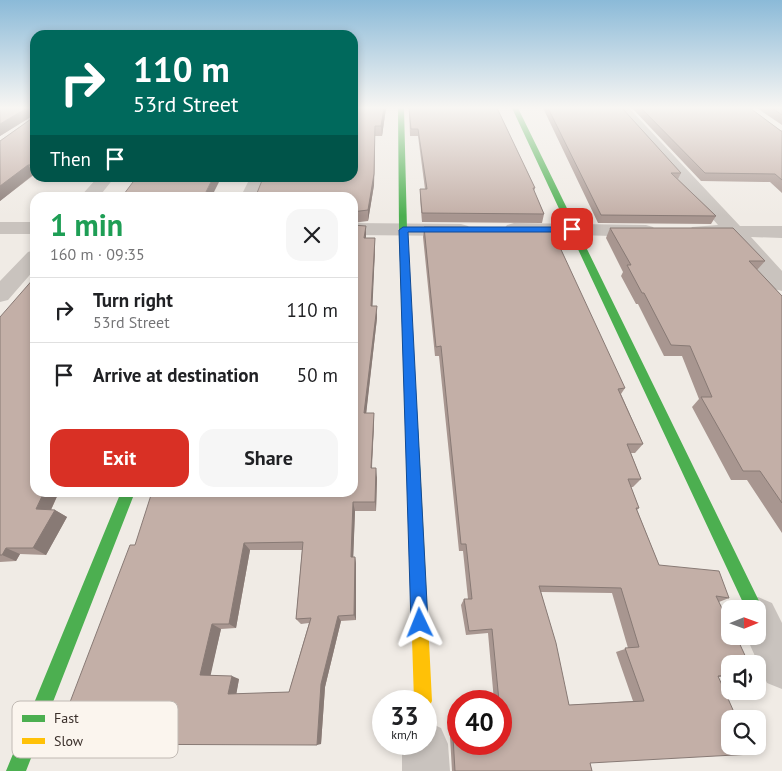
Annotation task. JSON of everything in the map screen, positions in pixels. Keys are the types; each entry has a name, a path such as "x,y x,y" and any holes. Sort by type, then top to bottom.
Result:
{"street":[{"path":"402,144 403,230 423,690"},
{"path":"532,144 750,600"},
{"path":"654,144 782,284"},
{"path":"93,192 102,182"},
{"path":"0,228 30,228"},
{"path":"358,230 572,229 782,232"},
{"path":"0,295 30,262"},
{"path":"44,701 126,497"},
{"path":"766,634 782,668"},
{"path":"425,755 426,771"},
{"path":"16,771 21,758"}],"building":[{"path":"0,144 30,144 30,165 0,186"},
{"path":"358,144 375,144 374,174 368,210 358,211 358,192 257,192 261,182 358,182"},
{"path":"420,144 514,144 535,188 533,188 544,214 422,213 420,189 427,189"},
{"path":"566,144 655,144 681,173 671,173 716,216 601,215"},
{"path":"676,144 782,144 782,180 775,174 705,173"},
{"path":"133,182 211,182 206,192 126,192"},
{"path":"358,225 366,226 364,238 375,238 371,306 377,306 364,413 374,413 371,468 376,468 375,502 353,502 351,557 355,557 354,615 338,616 321,684 317,745 178,744 178,701 70,701 130,545 135,545 150,497 358,497","holes":["303,542 296,619 311,618 289,692 228,694 232,676 200,675 212,624 229,624 244,543"]},
{"path":"424,227 551,228 625,388 618,389 643,444 627,444 641,479 628,479 639,508 636,508 659,565 719,571 729,598 716,596 721,606 721,645 740,645 745,655 721,655 721,676 718,676 721,683 721,700 729,700 733,710 721,710 721,755 734,755 590,763 592,771 455,771 454,755 512,755 512,690 498,690 492,629 469,631 464,599 472,599 466,544 461,544 441,346 436,347","holes":["539,586 621,588 639,647 625,648 644,701 569,705 556,643"]},
{"path":"610,228 733,228 765,261 749,261 782,296 782,503 760,471 743,471 701,397 712,397 690,346 671,345 627,265 631,265"},
{"path":"30,283 30,497 42,497 36,509 55,510 33,548 6,548 2,555 0,555 0,317"}],"traffic: fast":[{"path":"402,144 403,230 414,482"},
{"path":"532,144 750,600"},
{"path":"44,701 126,497"},
{"path":"16,771 21,758"}],"traffic: slow":[{"path":"414,482 423,690"}],"route":[{"path":"420,623 403,230 572,229"}]}
